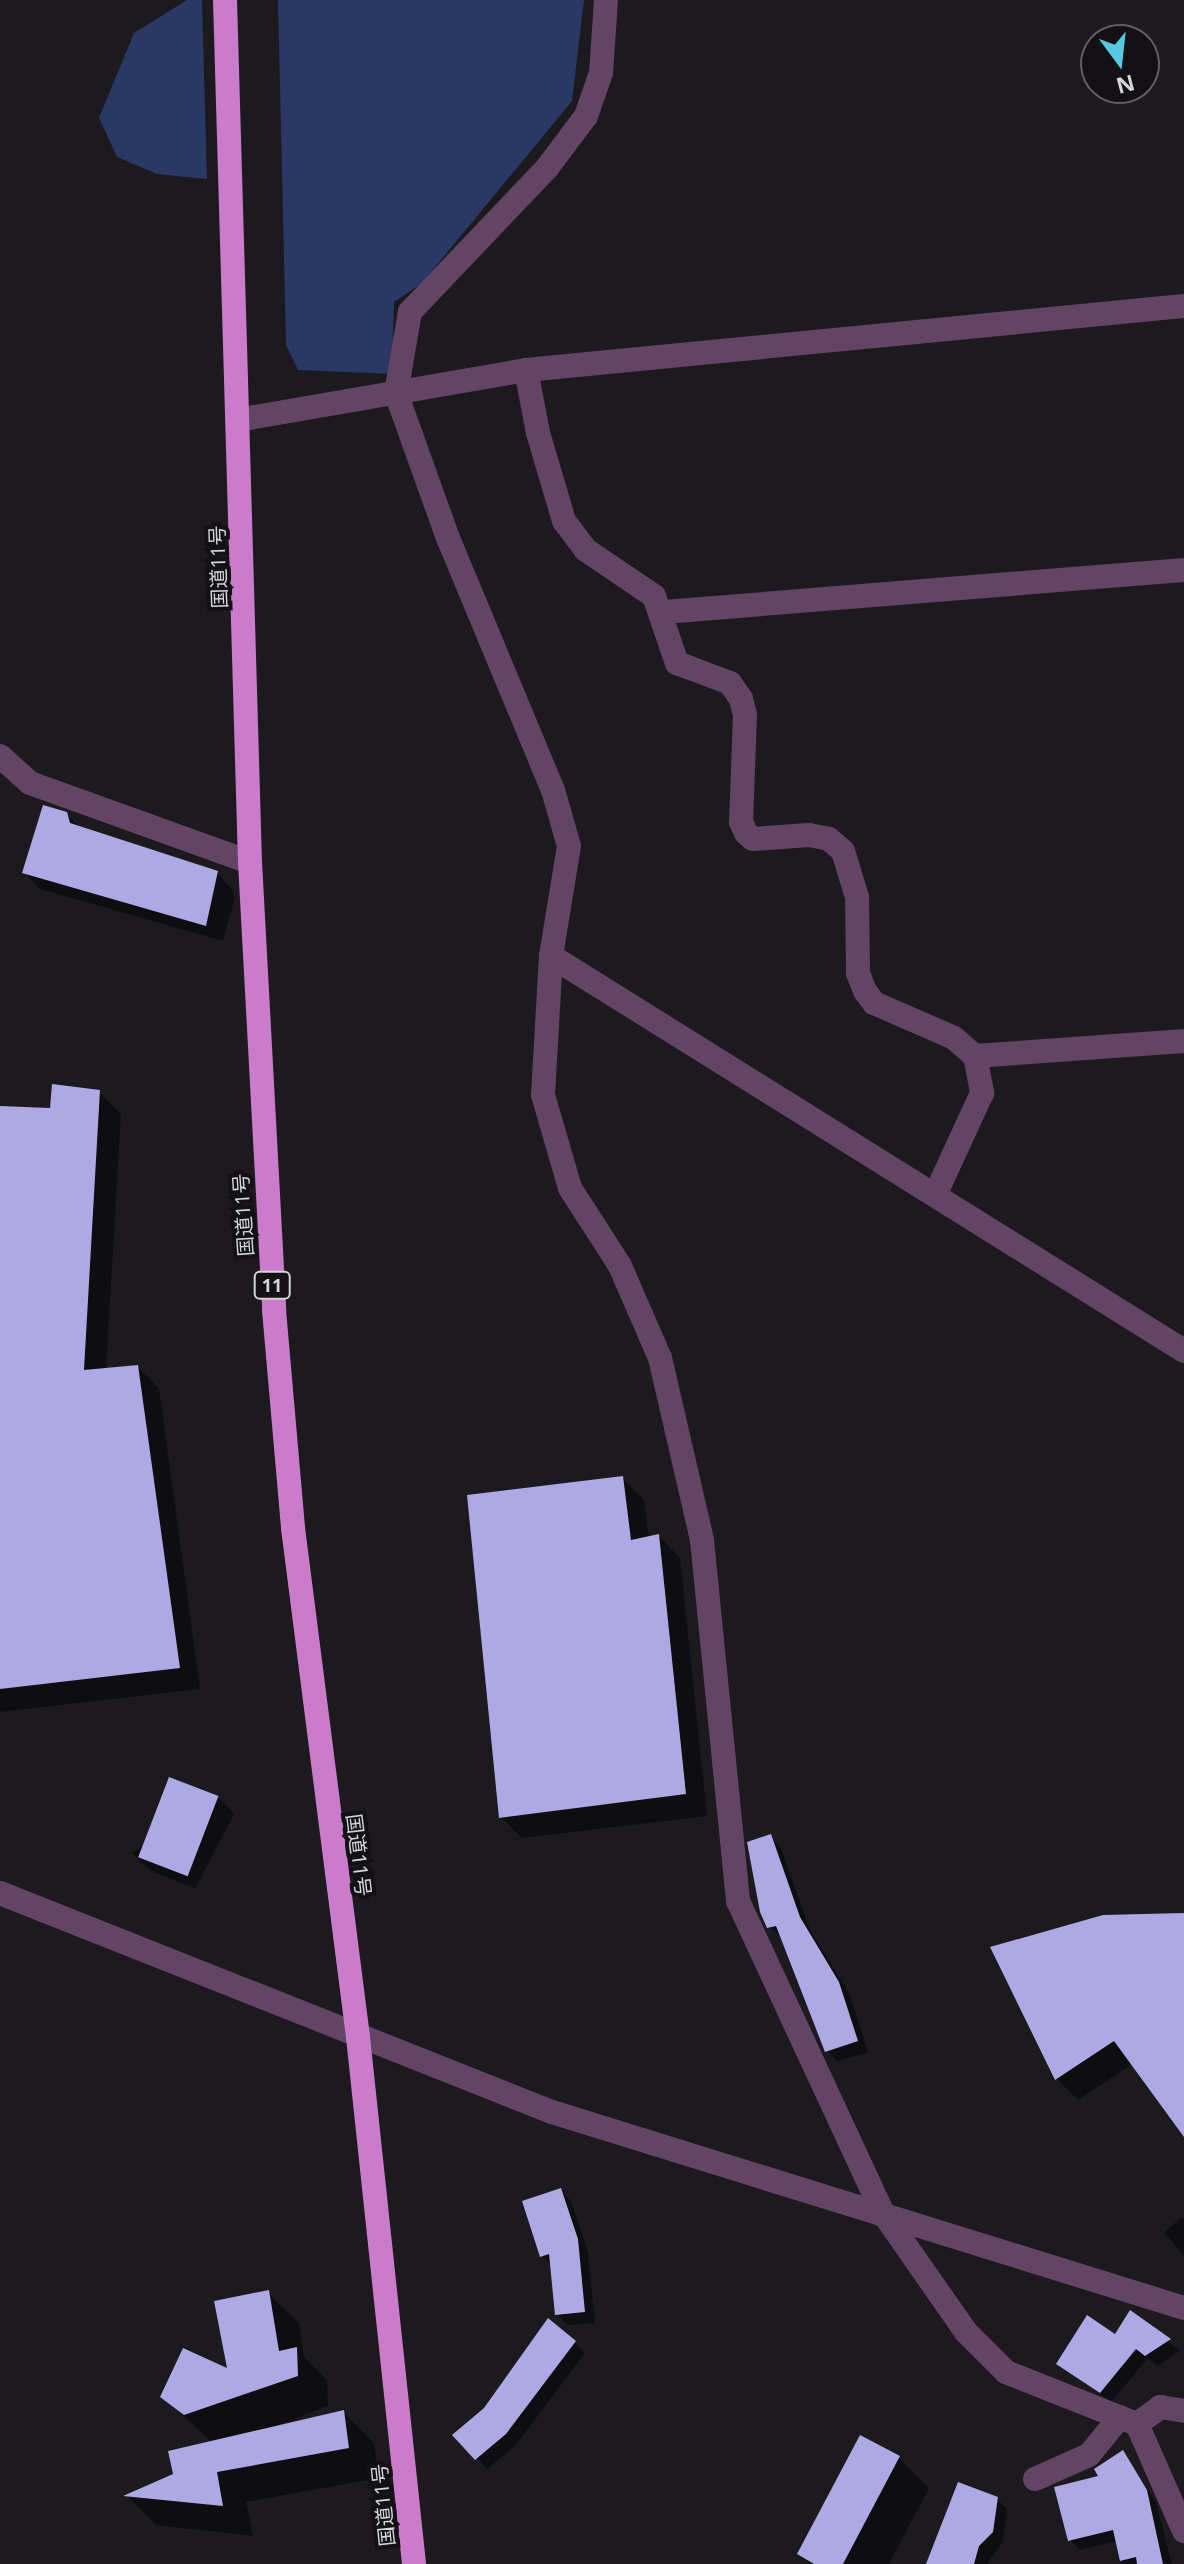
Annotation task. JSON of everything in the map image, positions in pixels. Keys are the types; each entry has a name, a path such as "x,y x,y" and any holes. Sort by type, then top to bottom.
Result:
{"highway":[{"name":"国道11号","path":"225,0 250,862 261,1125 293,1528 358,2037 414,2564"}],"street":[{"path":"606,0 601,73 586,116 547,168 410,312 396,393 448,538 553,790 569,846 551,956 543,1095 570,1188 620,1266 660,1358 702,1540 738,1901 883,2213 966,2332 1006,2372 1128,2421 1184,2531"},
{"path":"237,420 526,370 1184,306"},
{"path":"526,370 538,433 564,521 586,550 645,587 664,612 677,663 730,683 741,699 745,715 741,822 746,833 753,839 809,835 829,839 843,851 857,897 858,973 865,991 874,1003 954,1038 975,1056 982,1093 935,1195"},
{"path":"664,612 1184,570"},
{"path":"0,756 30,783 250,862"},
{"path":"551,956 1184,1351"},
{"path":"975,1056 1184,1041"},
{"path":"0,1893 552,2112 1184,2308"},
{"path":"1035,2479 1089,2455 1128,2421 1160,2407 1184,2411"}],"water":[{"path":"187,0 202,0 207,179 157,174 117,157 99,118 134,33"},
{"path":"278,0 584,0 572,101 422,283 394,302 392,374 298,370 286,345"}],"building":[{"path":"43,805 67,812 70,823 218,871 206,926 22,873"},
{"path":"52,1084 100,1090 84,1370 138,1365 180,1668 0,1689 0,1106 50,1108"},
{"path":"623,1476 631,1540 659,1534 686,1794 499,1818 467,1495"},
{"path":"169,1777 218,1796 188,1876 138,1857"},
{"path":"771,1834 800,1917 839,1982 858,2041 825,2052 776,1926 767,1928 760,1912 747,1842"},
{"path":"1184,1913 1184,2137 1114,2041 1055,2080 990,1947 1103,1915"},
{"path":"561,2188 578,2239 585,2312 555,2315 549,2254 540,2257 522,2201"},
{"path":"269,2290 279,2351 297,2347 298,2376 184,2415 160,2397 183,2348 227,2368 214,2301"},
{"path":"1130,2310 1171,2339 1145,2356 1136,2349 1100,2393 1056,2364 1087,2315 1115,2334"},
{"path":"548,2318 576,2341 506,2434 475,2460 452,2435 484,2408"},
{"path":"344,2410 349,2448 217,2472 223,2506 123,2496 173,2474 168,2451"},
{"path":"860,2435 900,2456 843,2564 814,2564 797,2554"},
{"path":"1123,2450 1147,2490 1163,2564 1137,2564 1136,2557 1120,2561 1113,2530 1068,2541 1054,2487 1098,2476 1094,2469"},
{"path":"958,2482 998,2497 993,2532 979,2546 974,2564 926,2564"}]}
